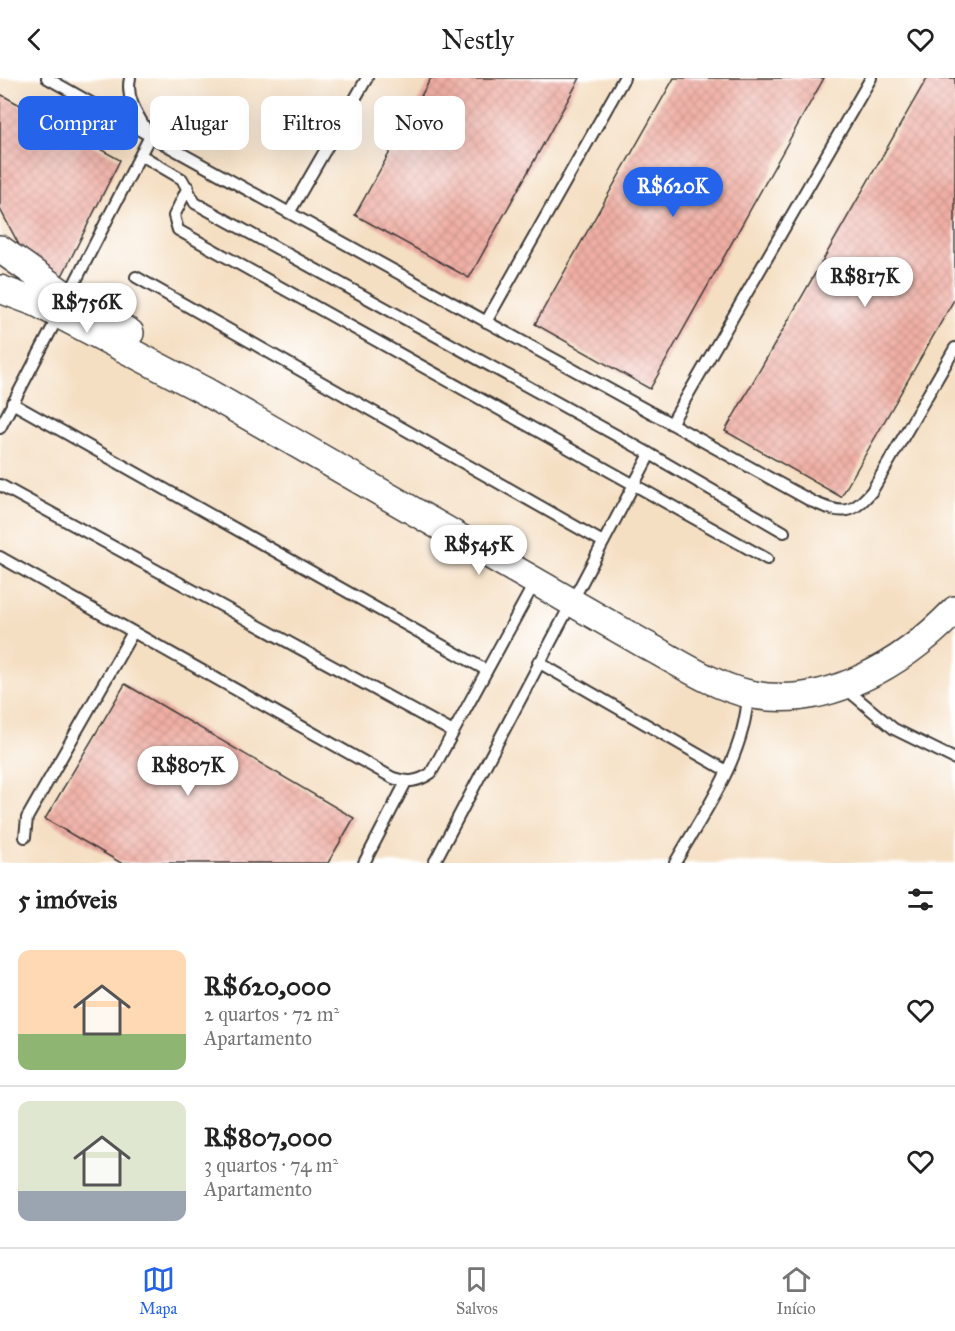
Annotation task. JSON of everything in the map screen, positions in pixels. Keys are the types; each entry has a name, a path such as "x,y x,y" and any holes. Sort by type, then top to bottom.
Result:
{"street":[{"path":"0,249 63,306 205,391 571,603 704,676 748,694 794,698 843,686 892,663 933,632 955,610"},
{"path":"0,289 36,303 63,306"}],"lane":[{"path":"46,78 150,136"},
{"path":"130,78 128,88 130,101 150,136"},
{"path":"289,213 366,78"},
{"path":"486,322 624,78"},
{"path":"671,424 871,78"},
{"path":"0,428 150,136"},
{"path":"175,150 813,502 831,509 848,512 861,504 872,492 955,348"},
{"path":"141,155 182,179 195,202 650,454 784,532"},
{"path":"188,187 174,216 178,230 767,559"},
{"path":"136,277 603,542"},
{"path":"12,403 486,670"},
{"path":"434,863 538,662 650,454"},
{"path":"0,485 453,732"},
{"path":"0,557 393,778 406,782 420,780 431,773 535,582"},
{"path":"25,837 27,818 133,632"},
{"path":"538,662 727,771"},
{"path":"843,686 888,725 955,759"},
{"path":"675,863 727,771 744,732 748,694"},
{"path":"364,863 406,782"}],"building":[{"path":"431,78 580,78 469,278 355,215 391,150 465,150 465,96 421,96"},
{"path":"674,78 824,78 650,389 535,324"},
{"path":"927,78 955,78 955,298 841,497 725,431"},
{"path":"0,94 18,104 18,150 102,150 120,160 57,286 34,273 0,209"},
{"path":"125,684 354,818 328,863 121,863 45,819"}]}
